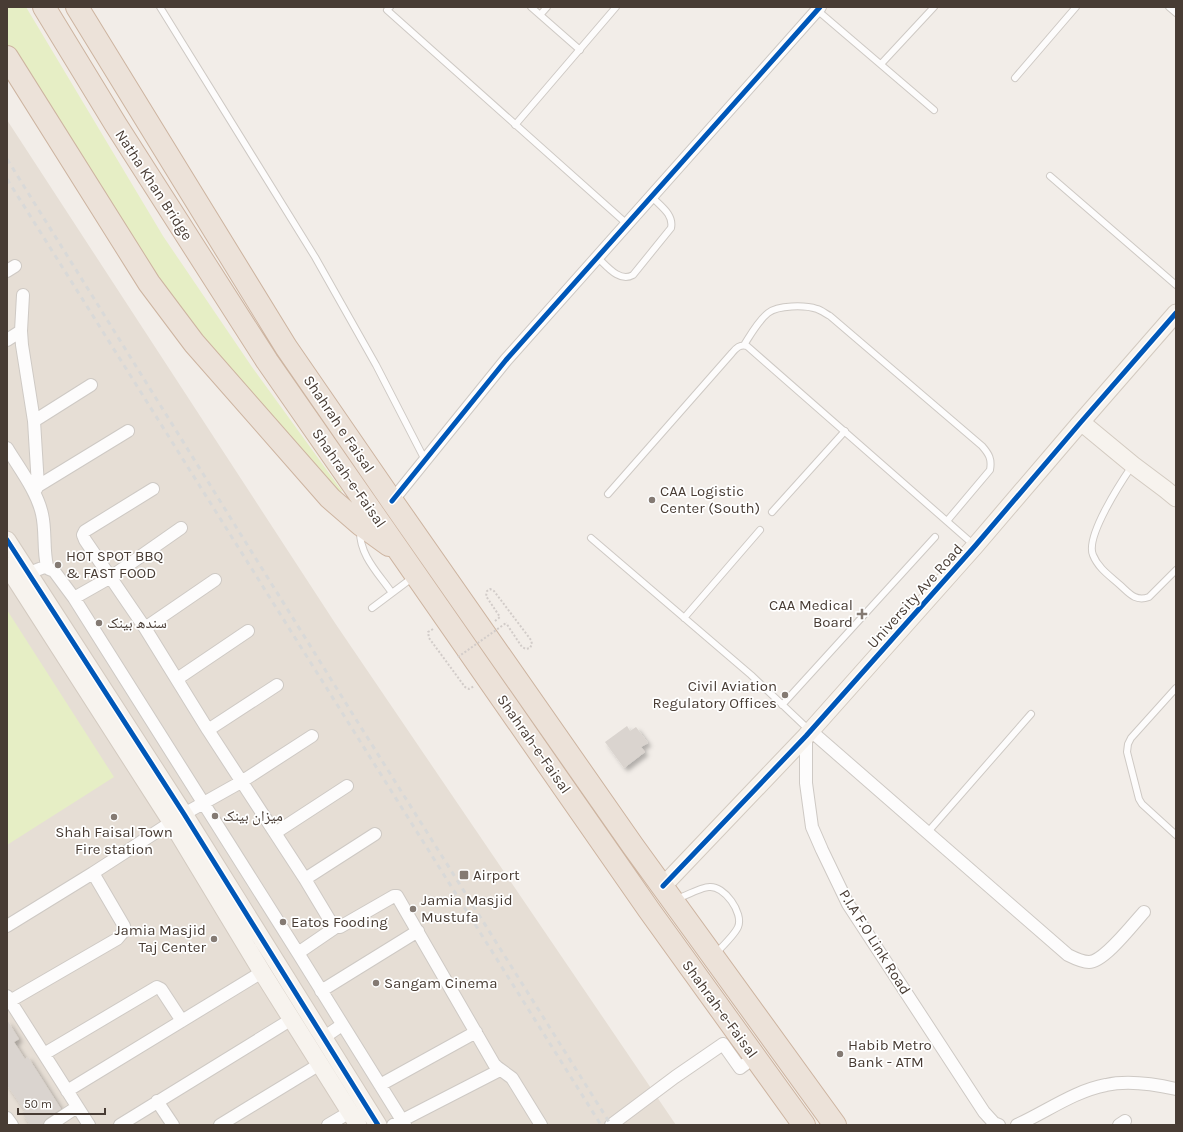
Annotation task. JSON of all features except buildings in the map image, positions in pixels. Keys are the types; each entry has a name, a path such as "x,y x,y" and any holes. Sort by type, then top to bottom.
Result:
{"highway":[{"name":"Natha Khan Bridge","path":"44,7 116,125 267,361"},
{"name":"Natha Khan Bridge","path":"77,7 286,347"},
{"path":"7,57 149,283 194,343 330,498 360,524 402,554"},
{"name":"Shahrah e Faisal","path":"286,347 392,501"},
{"name":"Shahrah-e-Faisal","path":"267,361 649,910 802,1124"},
{"name":"Shahrah-e-Faisal","path":"392,501 634,846 835,1125"}],"street":[{"path":"392,501 506,360 818,8"},
{"path":"23,295 21,331 22,345 34,421 36,489 42,512 45,533 45,558 47,566 49,569 54,571 74,598 380,1085 400,1123 500,1070"},
{"name":"University Ave Road","path":"669,893 975,546 1176,313"},
{"path":"7,340 21,331"},
{"path":"34,421 91,385"},
{"path":"1081,422 1176,498"},
{"path":"36,489 128,431"},
{"path":"7,448 36,489"},
{"path":"152,489 85,530 83,535 85,540 145,628 241,782 305,879 332,924 336,927"},
{"path":"74,598 110,577 182,528"},
{"path":"7,540 178,819 262,972 354,1118 328,1125"},
{"path":"7,566 178,819 323,1038 378,1125"},
{"path":"28,572 47,566"},
{"path":"145,628 215,580"},
{"path":"176,679 248,631"},
{"path":"208,730 277,685"},
{"path":"808,734 927,833 1068,955 1088,962 1097,961 1105,955 1144,912"},
{"name":"P.I.A F.O Link Road","path":"808,734 806,783 812,827 848,904 984,1112 994,1123 998,1125"},
{"path":"7,926 178,819 241,782 312,736"},
{"path":"275,833 347,786"},
{"path":"305,879 375,834"},
{"path":"89,1125 9,998 117,939 123,932 124,926 93,873"},
{"path":"298,953 336,927 340,927 394,896 398,897 494,1064 512,1078 540,1125"},
{"path":"321,991 418,931"},
{"path":"67,1091 262,972"},
{"path":"44,1054 157,987 161,989 182,1021"},
{"path":"120,1125 292,1019"},
{"path":"323,1038 342,1025"},
{"path":"380,1085 476,1032"},
{"path":"611,1125 675,1077 723,1044 740,1068 755,1057"},
{"path":"220,1125 320,1064"},
{"path":"1017,1125 1088,1090 1107,1084 1123,1083 1157,1085 1176,1089"},
{"path":"157,1101 173,1125"},
{"path":"50,1125 77,1107"},
{"path":"7,1118 12,1125"}],"lane":[{"path":"160,7 315,258 376,364 425,460"},
{"path":"531,7 580,50"},
{"path":"540,15 547,7"},
{"path":"515,125 616,7"},
{"path":"881,64 934,7"},
{"path":"1016,78 1076,7"},
{"path":"1169,7 1176,13"},
{"path":"387,8 515,125 627,224"},
{"path":"818,8 934,110"},
{"path":"1050,176 1176,285"},
{"path":"597,257 617,275 625,277 633,275 671,228 672,223 669,214 651,196"},
{"path":"608,494 737,347 744,345 759,321 769,312 778,308 806,306 818,309 830,316 982,446 990,455 990,470 947,521"},
{"path":"744,345 845,431 975,546"},
{"path":"772,512 845,431"},
{"path":"1133,465 1117,487 1103,515 1093,539 1092,554 1100,567 1137,599 1143,600 1149,597 1176,570"},
{"path":"360,524 359,540 366,557 392,593"},
{"path":"684,618 760,530"},
{"path":"782,705 935,537"},
{"path":"591,538 751,675 782,705 808,734"},
{"path":"372,608 416,575"},
{"path":"1176,688 1131,738 1128,744 1127,752 1142,804 1176,836"},
{"path":"927,833 1031,714"},
{"path":"669,893 709,886 719,888 726,894 738,912 738,926 714,956"}],"path":[{"path":"458,657 506,623 522,647 526,649 530,648 532,644 531,640 494,591 490,589 487,591 486,596 500,617 482,630"},
{"path":"435,630 429,630 429,638 465,687 469,689 472,688 474,683"}],"shaded area":[{"path":"7,120 335,623 676,1125 7,1125"}],"green space":[{"path":"7,7 26,7 163,236 252,367 342,491 334,496 151,278 7,45"},
{"path":"7,610 114,777 7,845"}],"railway":[{"path":"7,159 611,1125"},
{"path":"7,179 601,1125"}],"cycle path":[{"path":"392,501 506,360 820,7"},
{"path":"663,886 806,736 975,546 1176,313"},
{"path":"7,540 184,814 378,1125"}],"place":[{"name":"CAA Logistic Center (South)","path":"652,500"},
{"name":"HOT SPOT BBQ & FAST FOOD","path":"58,565"},
{"name":"CAA Medical Board","path":"862,614"},
{"name":"سندھ بینک","path":"99,623"},
{"name":"Civil Aviation Regulatory Offices","path":"785,695"},
{"name":"میزان بینک","path":"215,816"},
{"name":"Shah Faisal Town Fire station","path":"114,817"},
{"name":"Airport","path":"464,875"},
{"name":"Jamia Masjid Mustufa","path":"413,909"},
{"name":"Eatos Fooding","path":"283,922"},
{"name":"Jamia Masjid Taj Center","path":"214,939"},
{"name":"Sangam Cinema","path":"376,983"},
{"name":"Habib Metro Bank - ATM","path":"840,1054"}]}
